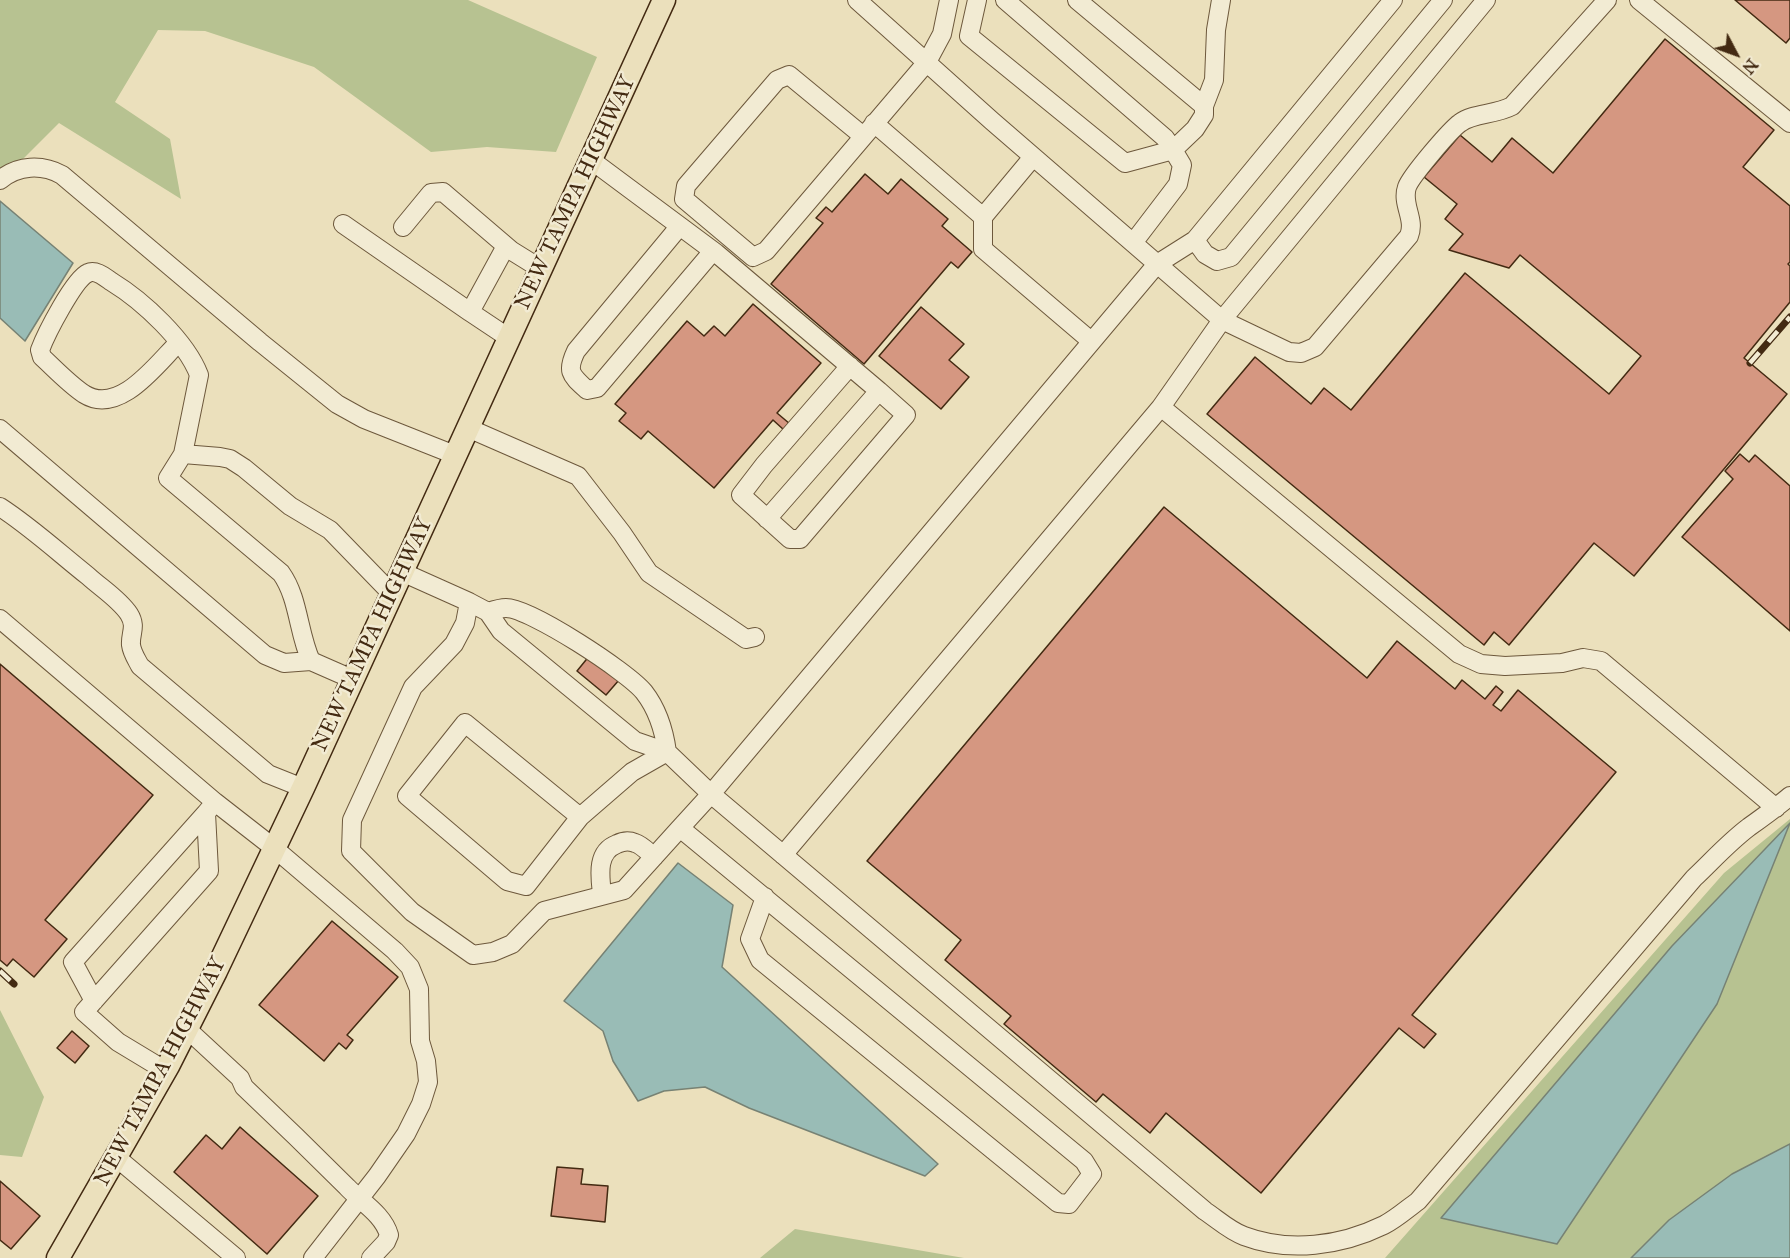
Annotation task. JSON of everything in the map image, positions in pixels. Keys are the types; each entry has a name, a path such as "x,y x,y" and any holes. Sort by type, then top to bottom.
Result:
{"main road":[{"name":"NEW TAMPA HIGHWAY","path":"58,1258 117,1158 187,1029 303,788 664,0"}],"lane":[{"path":"857,0 1222,320 1288,352 1301,353 1315,347 1409,236 1412,227 1405,201 1406,188 1412,176 1460,123 1472,117 1501,112 1512,106 1607,0"},
{"path":"949,0 942,34 927,62 868,130 766,251 753,257 684,199 686,186 777,80 789,75 868,130 983,217"},
{"path":"977,0 969,36 1125,163 1173,150 1195,129 1204,115 1204,106 1214,80 1216,30 1221,0"},
{"path":"1005,0 1165,138 1182,165 1178,184 1133,243"},
{"path":"1077,0 1204,106"},
{"path":"469,602 465,623 453,644 413,687 352,820 351,851 412,912 473,955 493,952 512,944 544,911 624,890 711,794 1157,264 1195,240 1393,0"},
{"path":"1195,240 1205,254 1217,261 1232,256 1443,0"},
{"path":"783,855 1161,406 1222,320 1486,0"},
{"path":"1639,0 1790,123"},
{"path":"1034,157 983,217 983,249 1091,341"},
{"path":"591,160 713,251 850,366 906,415 800,539 790,539 741,495 850,366"},
{"path":"0,180 27,168 40,167 54,170 337,404 364,419 455,455"},
{"path":"403,227 431,193 443,192 507,246 541,269"},
{"path":"343,224 509,338"},
{"path":"679,226 576,351 570,364 572,375 587,390 597,388 713,251"},
{"path":"470,312 507,246"},
{"path":"178,343 132,388 120,396 102,400 85,394 42,357 40,350 55,318 70,294 85,274 90,272 100,274 130,293 157,317 178,343 196,366 199,375 183,454 168,478 281,573 291,592 311,661"},
{"path":"767,519 879,391"},
{"path":"402,572 488,612 501,632 635,741 667,752 711,794 1205,1211 1242,1235 1270,1244 1305,1246 1339,1241 1385,1225 1418,1202 1694,878 1726,847 1783,802 1601,661 1583,658 1551,664 1505,666 1481,664 1458,654 1161,406"},
{"path":"468,428 578,476 622,533 649,573 746,639 755,637"},
{"path":"0,429 265,655 284,663 311,661 352,680"},
{"path":"183,454 230,459 244,468 290,506 330,530 392,594"},
{"path":"0,507 49,544 128,612 133,622 134,632 131,644 140,666 268,774 303,788"},
{"path":"488,612 508,607 539,620 601,656 644,692 664,727 667,752"},
{"path":"0,619 211,807 274,848 395,951 410,967 419,989 420,1041 426,1061 428,1082 421,1104 406,1134 313,1258"},
{"path":"580,817 465,723 407,796 507,881 526,886 580,817 632,772 667,752"},
{"path":"166,1071 118,1042 84,1012 210,871 211,807"},
{"path":"94,1001 73,962 211,807"},
{"path":"680,828 765,897 1084,1161 1092,1174 1069,1204 1058,1203 760,960 750,939 765,897"},
{"path":"602,894 601,864 610,847 626,840 634,842 654,856"},
{"path":"187,1029 240,1078 244,1087 383,1221 389,1235 386,1242 371,1258"},
{"path":"117,1158 236,1258"}],"green space":[{"path":"0,0 468,0 597,57 556,152 487,147 431,152 314,67 205,31 158,30 115,102 170,139 181,199 59,123 0,182"},
{"path":"1790,819 1790,1258 1385,1258 1724,873"},
{"path":"0,1010 44,1097 22,1157 0,1155"},
{"path":"795,1229 964,1258 760,1258"}],"water":[{"path":"0,201 73,263 25,341 0,318"},
{"path":"1790,823 1717,1004 1557,1244 1441,1218 1672,946"},
{"path":"678,863 733,905 722,967 938,1164 925,1176 749,1108 705,1087 664,1091 638,1101 613,1061 603,1031 564,1001"},
{"path":"1790,1144 1790,1258 1631,1258 1669,1220 1732,1174"}],"building":[{"path":"1735,0 1790,0 1790,38 1786,43"},
{"path":"1665,39 1774,130 1743,167 1790,206 1790,262 1788,264 1790,266 1790,302 1744,358 1787,394 1634,576 1594,543 1509,645 1494,632 1484,645 1207,414 1255,357 1311,404 1324,388 1351,410 1465,273 1609,394 1641,356 1520,255 1509,268 1449,250 1463,234 1445,219 1457,204 1424,177 1460,135 1492,162 1512,138 1553,173"},
{"path":"865,174 888,194 901,179 948,219 942,226 972,252 958,268 951,262 864,364 771,284 823,223 816,218 826,207 832,212"},
{"path":"753,304 821,363 777,413 790,424 784,430 773,420 714,488 648,431 641,439 619,421 626,413 615,404 687,321 704,336 714,326 725,336"},
{"path":"921,307 964,344 949,360 969,377 941,409 879,356"},
{"path":"1740,454 1749,462 1755,455 1790,486 1790,631 1682,537 1733,479 1725,471"},
{"path":"1164,507 1367,678 1397,641 1455,689 1462,680 1485,699 1496,686 1503,692 1493,705 1501,711 1518,690 1616,772 1412,1015 1436,1034 1424,1048 1399,1028 1261,1193 1166,1113 1150,1133 1103,1094 1096,1102 1004,1024 1011,1016 945,960 961,940 867,861"},
{"path":"590,655 619,680 606,695 577,671"},
{"path":"0,664 153,795 45,920 67,939 34,977 13,959 7,966 0,960"},
{"path":"332,921 398,977 347,1035 353,1040 346,1049 339,1043 324,1061 259,1005"},
{"path":"72,1031 89,1046 75,1063 57,1048"},
{"path":"240,1127 318,1196 267,1254 174,1172 206,1135 222,1149"},
{"path":"557,1167 583,1169 581,1184 608,1186 605,1222 551,1216"},
{"path":"0,1181 40,1216 11,1249 0,1240"}],"railway":[{"path":"1750,363 1790,317"},
{"path":"0,971 14,984"}]}
